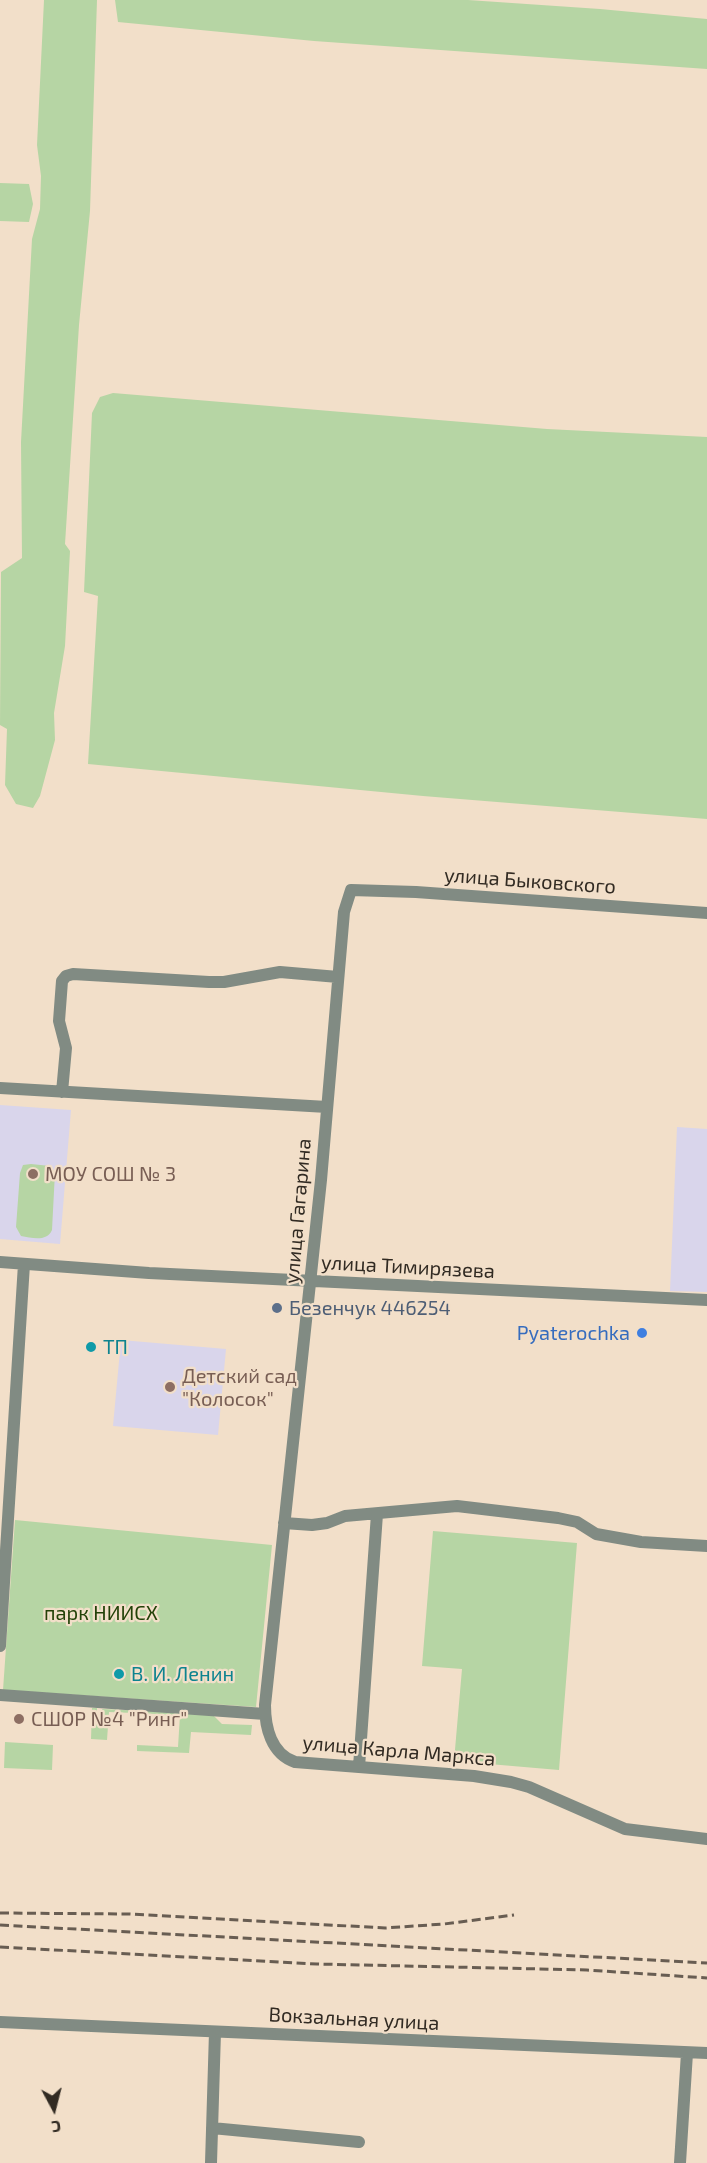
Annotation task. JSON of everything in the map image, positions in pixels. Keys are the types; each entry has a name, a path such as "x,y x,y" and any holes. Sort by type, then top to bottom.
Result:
{"street":[{"name":"улица Быковского","path":"351,890 416,892 707,913"},
{"name":"улица Гагарина","path":"265,1714 311,1281 344,912 351,890"},
{"path":"63,1092 66,1048 59,1021 62,981 66,976 73,974 224,982 280,972 338,976"},
{"path":"0,1088 327,1107"},
{"name":"улица Тимирязева","path":"0,1262 149,1273 707,1300"},
{"path":"0,1646 24,1264"},
{"path":"285,1523 312,1525 327,1523 345,1516 457,1506 558,1518 577,1522 596,1534 641,1542 707,1546"},
{"path":"358,1767 377,1514"},
{"path":"0,1695 265,1714"},
{"name":"улица Карла Маркса","path":"265,1714 266,1726 271,1739 279,1752 289,1760 301,1763 474,1776 510,1782 529,1787 625,1829 707,1839"},
{"name":"Вокзальная улица","path":"0,2022 707,2053"},
{"path":"211,2163 216,2032"},
{"path":"680,2163 687,2053"},
{"path":"212,2128 359,2142"}],"shaded area":[{"name":"МОУ СОШ № 3","path":"0,1105 71,1110 60,1244 0,1239"},
{"path":"677,1127 707,1129 707,1292 670,1291"},
{"name":"Детский сад \"Колосок\"","path":"121,1340 226,1349 218,1435 113,1426"}],"green space":[{"path":"44,0 97,0 90,211 79,325 65,544 70,551 65,646 54,713 55,740 40,796 33,808 16,804 5,785 7,729 0,725 1,572 22,558 21,442 32,239 40,209 41,176 37,145"},
{"path":"115,0 468,0 707,19 707,69 314,41 118,22"},
{"path":"0,183 29,184 33,204 29,222 0,221"},
{"path":"113,393 547,429 707,437 707,819 423,796 88,764 98,596 84,592 92,413 100,397"},
{"path":"23,1165 50,1166 55,1172 52,1230 43,1238 21,1236 16,1227 20,1173"},
{"name":"парк НИИСХ","path":"15,1520 272,1545 256,1707 3,1690"},
{"path":"433,1531 577,1543 559,1770 454,1761 462,1669 422,1666"},
{"path":"92,1708 97,1708 97,1723 102,1723 102,1709 212,1714 222,1724 252,1725 251,1735 191,1732 189,1753 137,1751 137,1745 178,1747 180,1715 109,1712 107,1740 91,1739"},
{"path":"5,1742 53,1745 52,1770 4,1768"}],"railway":[{"path":"0,1913 129,1914 385,1928 444,1924 514,1915"},
{"path":"0,1925 707,1963"},
{"path":"0,1947 317,1964 587,1970 707,1978"}],"place":[{"name":"МОУ СОШ № 3","path":"33,1174"},
{"name":"Безенчук 446254","path":"277,1308"},
{"name":"Pyaterochka","path":"642,1333"},
{"name":"ТП","path":"91,1347"},
{"name":"Детский сад \"Колосок\"","path":"170,1387"},
{"name":"В. И. Ленин","path":"119,1674"},
{"name":"СШОР №4 \"Ринг\"","path":"19,1719"}]}
